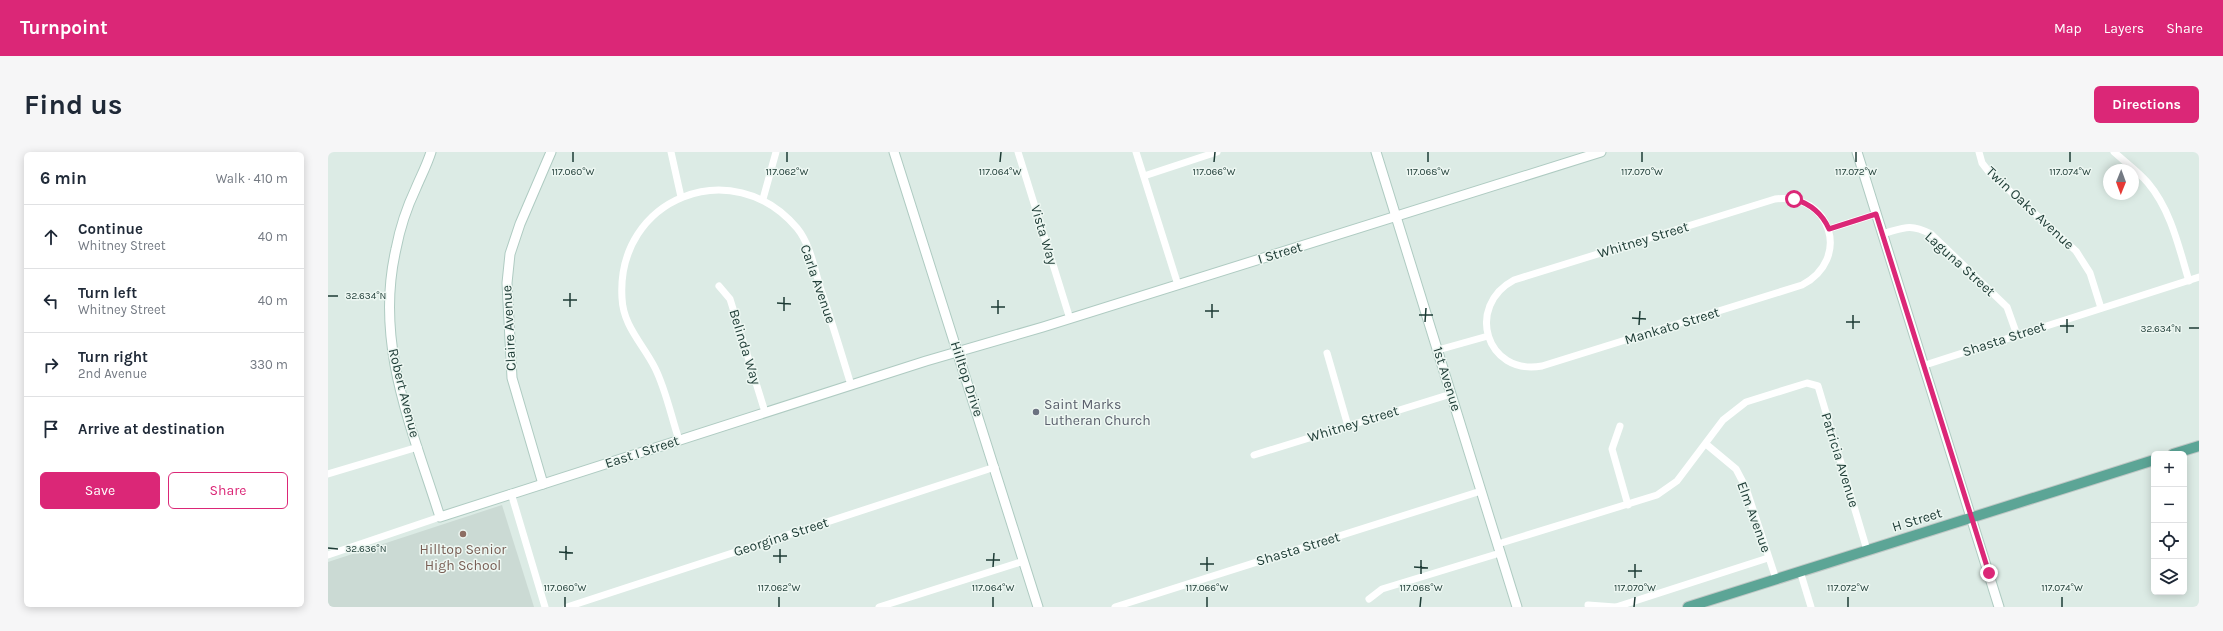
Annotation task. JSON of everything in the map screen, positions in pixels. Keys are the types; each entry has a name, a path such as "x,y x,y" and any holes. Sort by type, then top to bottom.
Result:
{"main road":[{"path":"2183,451 2199,446"},
{"name":"H Street","path":"1688,607 1704,605 1800,571 2151,461"}],"street":[{"name":"Robert Avenue","path":"431,152 426,168 416,187 396,248 389,303 390,335 395,373 440,517"},
{"name":"Claire Avenue","path":"543,484 512,378 506,282 510,254 520,224 551,152"},
{"path":"671,152 681,197"},
{"path":"679,440 656,370 628,321 622,300 621,287 623,266 637,234 653,214 681,197 706,190 717,189 733,190 762,199 776,152"},
{"name":"Hilltop Drive","path":"894,152 995,467 1038,607"},
{"name":"Vista Way","path":"1018,152 1070,319"},
{"path":"1136,152 1178,285"},
{"path":"1144,176 1218,152"},
{"name":"1st Avenue","path":"1376,152 1517,607"},
{"name":"I Street","path":"958,352 1070,319 1601,152"},
{"path":"1857,152 1999,607"},
{"name":"Twin Oaks Avenue","path":"1979,152 1982,163 1989,172 2076,251 2090,273 2102,308"},
{"path":"2114,152 2148,183 2158,196 2172,228 2189,280"},
{"name":"Carla Avenue","path":"762,199 788,219 798,229 806,243 851,385"},
{"name":"Whitney Street","path":"1488,336 1486,322 1492,301 1504,287 1521,278 1775,199 1790,199 1806,204 1818,212 1829,229"},
{"path":"1829,229 1876,214"},
{"name":"Laguna Street","path":"1882,234 1910,226 1917,227 1930,234 2007,308 2017,335"},
{"name":"Mankato Street","path":"1488,336 1494,348 1503,358 1515,365 1535,368 1802,285 1819,273 1826,261 1830,249 1829,229"},
{"name":"Shasta Street","path":"1924,365 2199,277"},
{"name":"Belinda Way","path":"719,286 730,299 765,412"},
{"path":"1438,350 1488,336"},
{"name":"East I Street","path":"328,555 511,493 958,352"},
{"path":"1327,354 1348,426"},
{"name":"Patricia Avenue","path":"1706,444 1723,420 1746,402 1803,385 1812,383 1818,386 1867,550"},
{"name":"Whitney Street","path":"1254,455 1451,394"},
{"path":"1620,426 1612,449 1628,505"},
{"path":"1370,599 1382,589 1657,495 1678,481 1706,444"},
{"name":"Elm Avenue","path":"1706,444 1736,469 1746,488 1776,579"},
{"path":"328,474 418,447"},
{"name":"Georgina Street","path":"567,607 995,467"},
{"name":"Shasta Street","path":"1115,606 1481,491"},
{"path":"511,493 545,607"},
{"path":"1588,605 1616,607 1768,558"},
{"path":"879,607 1024,561"},
{"path":"1800,571 1811,607"},
{"path":"904,599 906,607"}],"shaded area":[{"name":"Hilltop Senior High School","path":"502,505 534,607 328,607 328,562"}],"place":[{"name":"Saint Marks Lutheran Church","path":"1036,412"},
{"name":"Hilltop Senior High School","path":"463,534"}],"route":[{"path":"1794,199 1812,207 1818,212 1826,222 1829,229 1876,214 1989,573"}]}
